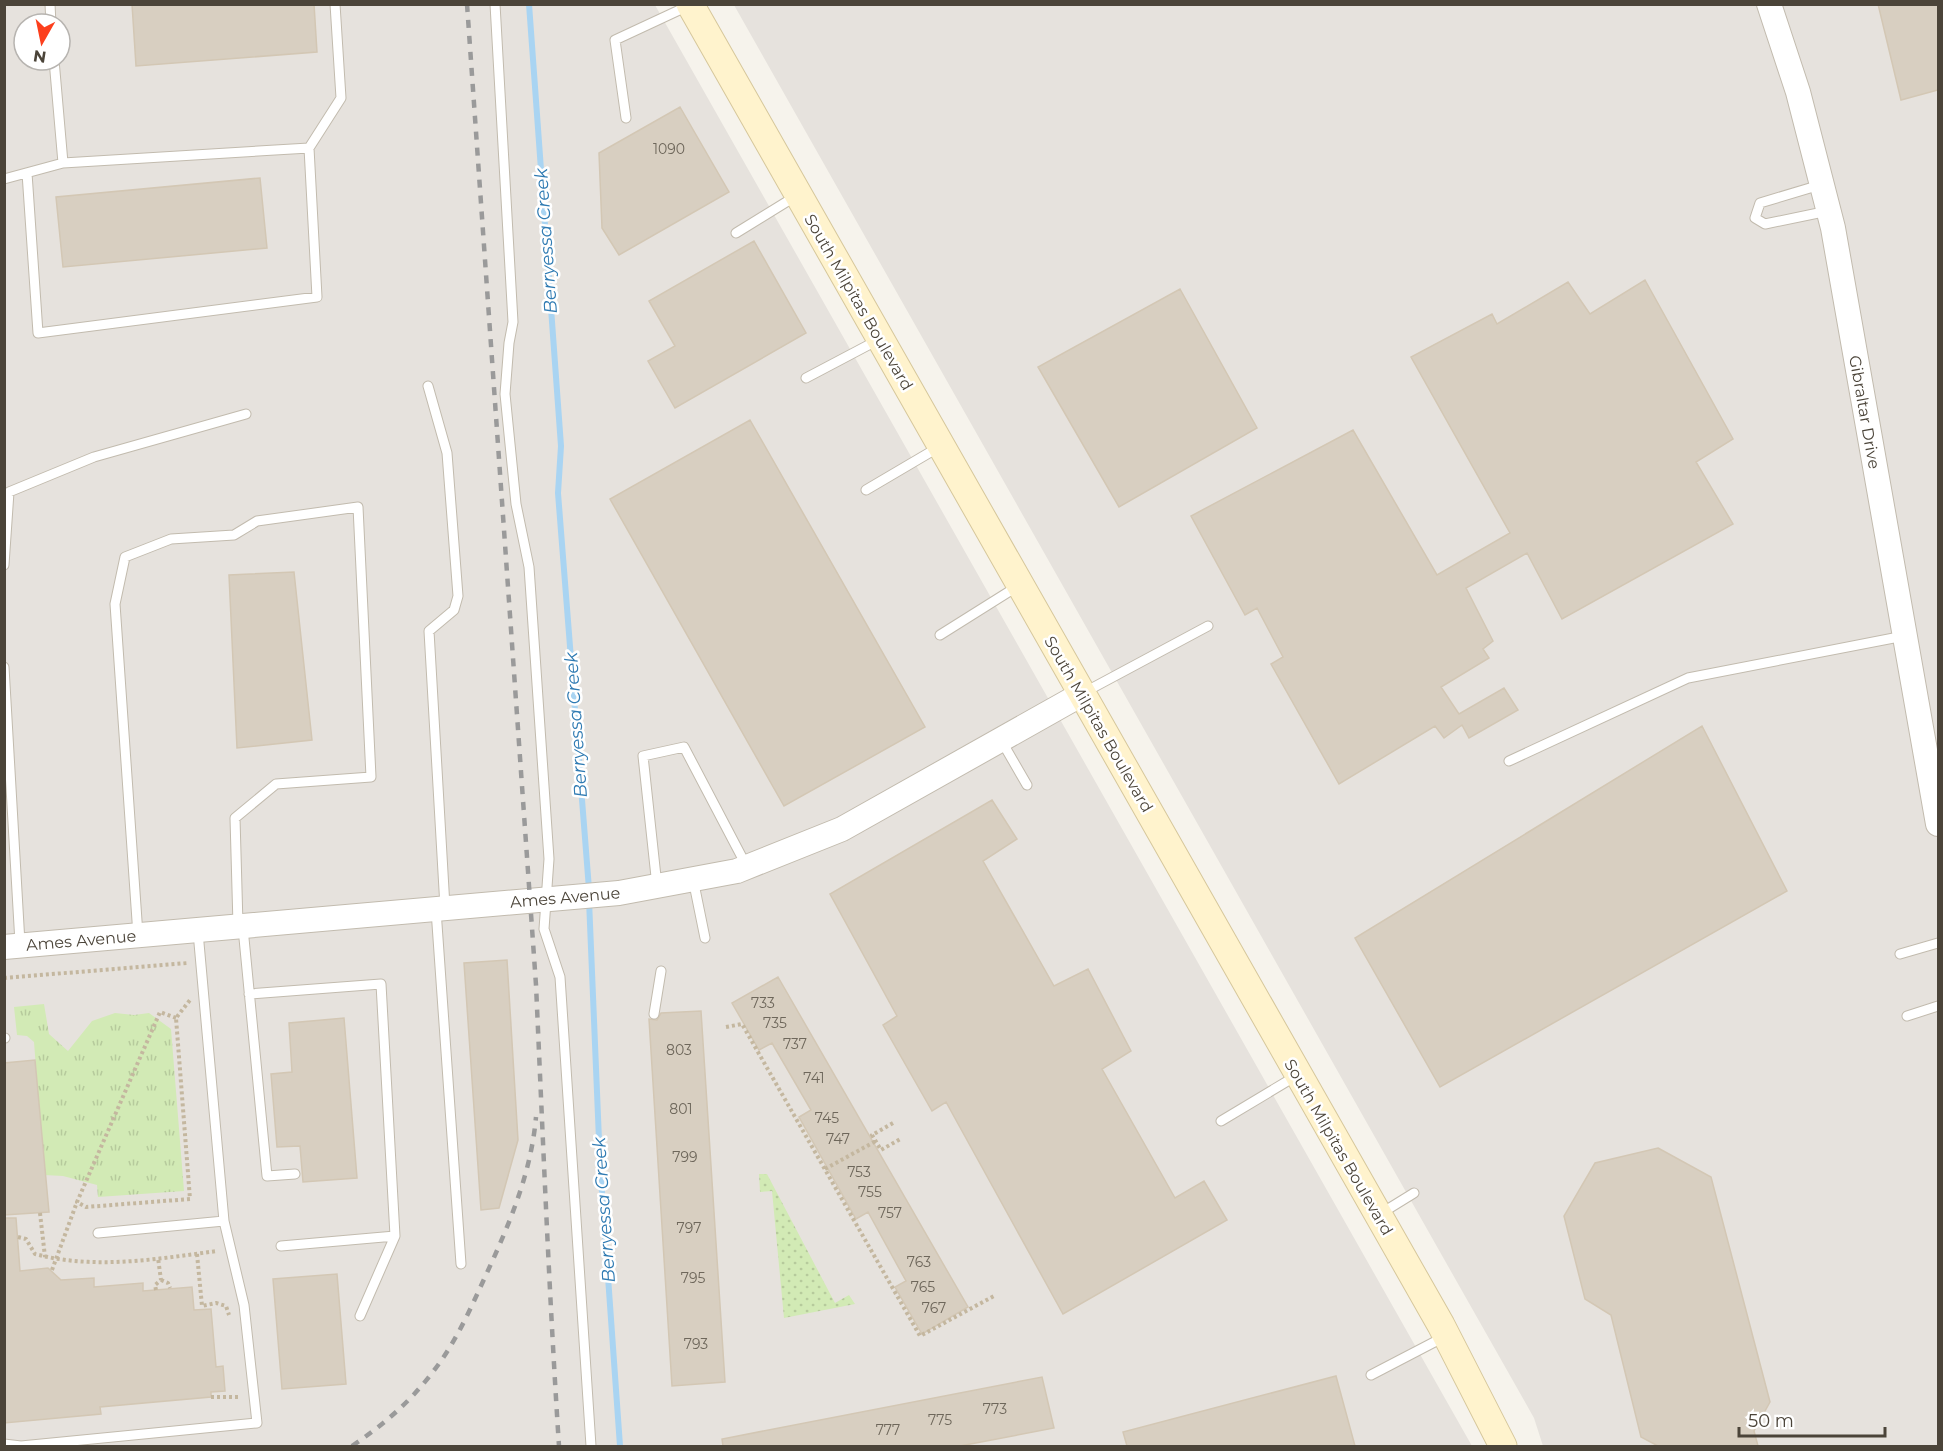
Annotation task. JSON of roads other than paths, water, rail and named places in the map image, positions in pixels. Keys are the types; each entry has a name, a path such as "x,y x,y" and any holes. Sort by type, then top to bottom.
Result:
{"main road":[{"name":"South Milpitas Boulevard","path":"690,4 1378,1215 1446,1336 1503,1446"}],"street":[{"name":"Gibraltar Drive","path":"1769,4 1798,92 1829,211 1938,824"},
{"name":"Ames Avenue","path":"13,946 619,892 748,868 842,829 1082,694"}],"lane":[{"path":"27,173 38,333 317,297 309,148 341,98 335,4"},
{"path":"495,4 513,322 508,343 506,394 516,504 529,567 549,859 550,899 544,929 560,977 591,1446"},
{"path":"626,118 615,40 690,4"},
{"path":"55,72 63,163"},
{"path":"4,178 63,163 309,148"},
{"path":"1822,184 1760,203 1755,218 1765,224 1829,211"},
{"path":"736,233 798,195"},
{"path":"806,378 880,339"},
{"path":"429,386 447,453 458,596 454,610 429,631 440,908 461,1264"},
{"path":"4,565 9,492 94,458 246,414"},
{"path":"866,490 941,446"},
{"path":"138,935 116,604 125,557 171,540 234,535 257,521 358,507 371,777 276,784 235,818 241,926 267,1176 296,1174"},
{"path":"940,635 1020,585"},
{"path":"1082,694 1208,626"},
{"path":"1509,761 1688,678 1904,636"},
{"path":"4,667 13,946"},
{"path":"1001,740 1027,785"},
{"path":"657,886 643,756 684,747 748,868"},
{"path":"693,879 705,938"},
{"path":"4,1444 21,1446 257,1423 244,1305 224,1221 198,929"},
{"path":"1900,954 1938,944"},
{"path":"654,1014 661,971"},
{"path":"249,994 381,984 395,1236 360,1316"},
{"path":"1907,1016 1938,1006"},
{"path":"1221,1122 1298,1075"},
{"path":"1378,1215 1414,1193"},
{"path":"98,1233 224,1221"},
{"path":"281,1246 395,1236"},
{"path":"1371,1376 1446,1336"}],"waterway":[{"name":"Berryessa Creek","path":"529,4 561,446 558,493 589,889"},
{"name":"Berryessa Creek","path":"589,900 600,1164 620,1446"}],"railway":[{"path":"467,4 536,985 559,1446"},
{"path":"352,1446 405,1404 440,1362 455,1339 494,1258 518,1199 529,1159 536,1117"}]}
